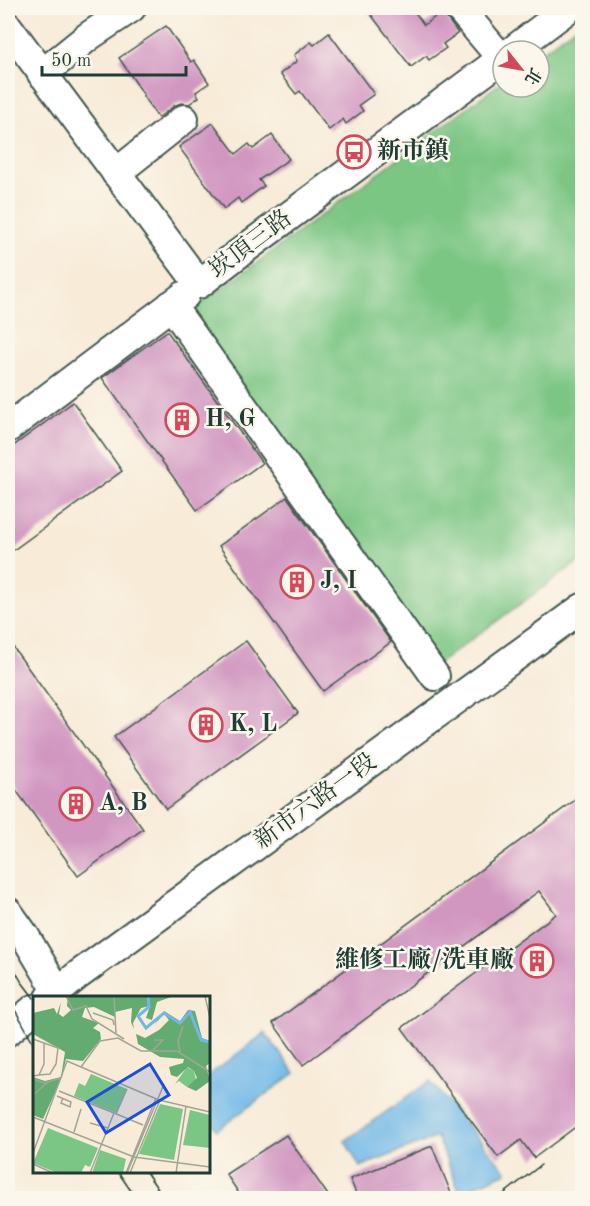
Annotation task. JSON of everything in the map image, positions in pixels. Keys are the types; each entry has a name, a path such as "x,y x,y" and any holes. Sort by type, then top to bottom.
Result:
{"street":[{"path":"42,74 89,36 131,8"},
{"path":"459,8 491,41"},
{"name":"崁頂三路","path":"528,39 569,8"},
{"name":"崁頂三路","path":"8,27 198,284 491,66"},
{"path":"116,173 184,119"},
{"path":"8,428 198,284"},
{"path":"171,305 435,676"},
{"name":"新市六路一段","path":"54,995 87,968 582,608"},
{"path":"8,912 25,936 54,995"},
{"path":"8,1031 33,1010"}],"green space":[{"path":"582,22 582,559 438,664 186,315 491,90 491,99 551,99 551,45"}],"water":[{"path":"265,1033 295,1073 217,1130 210,1120 210,1074"},
{"path":"430,1081 507,1172 460,1193 437,1137 360,1167 345,1141"}],"building":[{"path":"366,8 412,8 424,25 442,12 458,33 443,44 446,48 429,60 426,56 411,67"},
{"path":"166,26 191,62 194,60 209,83 196,92 199,97 189,104 181,103 174,106 158,118 119,58"},
{"path":"329,33 374,94 359,105 363,111 346,124 343,119 329,130 300,91 296,94 280,74 297,61 294,55 311,42 314,45"},
{"path":"213,123 236,154 249,144 253,149 272,135 289,159 259,180 264,186 241,203 238,198 224,209 179,147"},
{"name":"H, G","path":"167,331 262,463 197,510 102,378"},
{"path":"73,402 122,471 8,554 8,450"},
{"name":"J, I","path":"287,497 391,642 323,691 219,546"},
{"name":"A, B","path":"8,640 143,829 78,876 8,779"},
{"name":"K, L","path":"246,641 298,713 166,809 114,737"},
{"path":"582,795 582,1122 534,1158 521,1140 498,1157 402,1028 556,914 539,891 303,1065 273,1023"},
{"path":"286,1135 330,1198 242,1198 226,1174"},
{"path":"432,1146 453,1198 358,1198 350,1179"}],"tram line":[{"path":"8,958 33,997"},
{"path":"8,999 33,1042"},
{"path":"501,1196 541,1165"},
{"path":"119,1173 136,1198"},
{"path":"147,1173 164,1198"}],"place":[{"name":"新市鎮","path":"354,152"},
{"name":"H, G","path":"182,420"},
{"name":"J, I","path":"297,582"},
{"name":"K, L","path":"206,725"},
{"name":"A, B","path":"76,804"},
{"name":"維修工廠/洗車廠","path":"537,961"}]}
